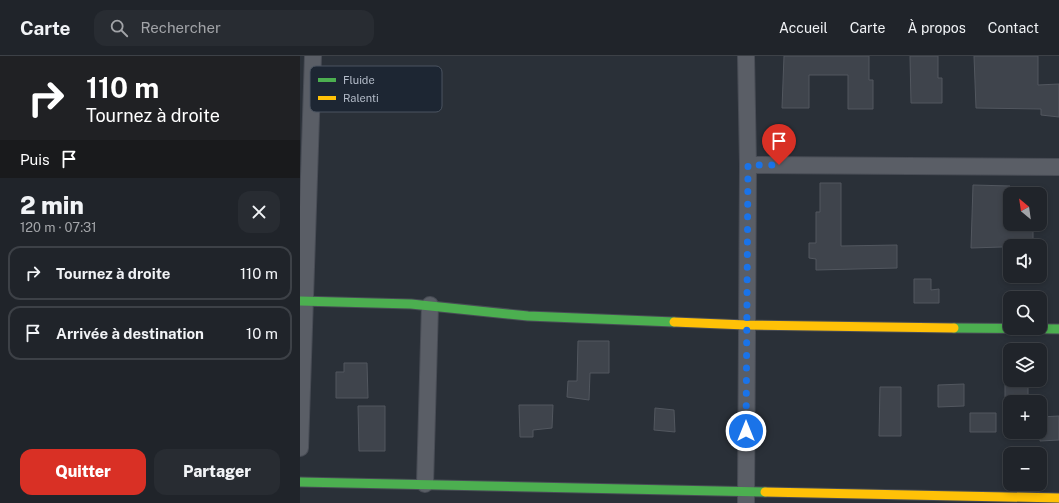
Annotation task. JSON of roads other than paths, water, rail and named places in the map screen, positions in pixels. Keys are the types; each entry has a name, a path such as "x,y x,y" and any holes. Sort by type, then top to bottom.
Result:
{"street":[{"path":"312,66 313,56"},
{"path":"746,56 748,165 746,497"},
{"path":"300,448 304,148 310,87"},
{"path":"748,165 1059,167"},
{"path":"302,301 430,305 528,316 746,325 1059,329"},
{"path":"425,484 430,305"},
{"path":"300,482 425,484 746,497 1059,498"}]}
